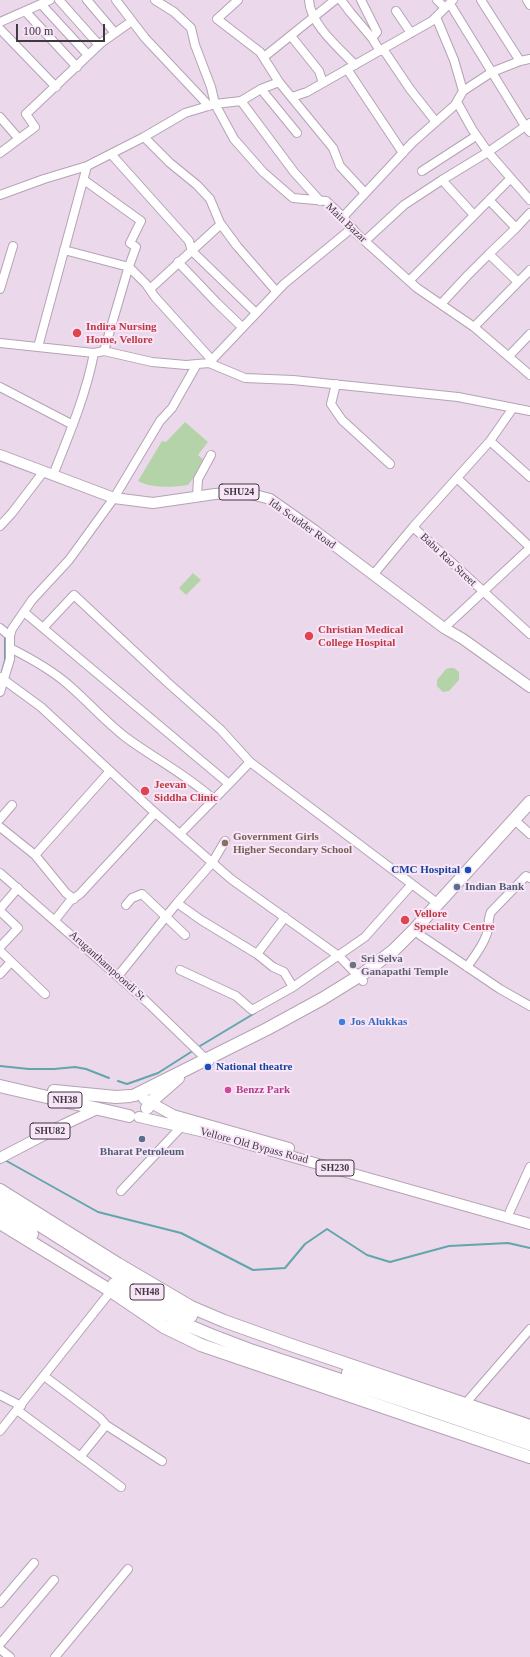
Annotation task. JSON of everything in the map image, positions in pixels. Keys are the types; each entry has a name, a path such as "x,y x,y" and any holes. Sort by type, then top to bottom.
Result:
{"highway":[{"name":"NH38","path":"361,978 394,950 414,930 530,802"},
{"name":"NH38","path":"139,1105 175,1080 208,1061 294,1022 361,978 390,961 420,935 530,812"},
{"name":"NH38","path":"0,1086 98,1109 139,1105 208,1061"},
{"name":"NH38","path":"0,1080 56,1092 116,1097 139,1105"},
{"path":"0,1190 118,1264 191,1307 224,1321 434,1397 465,1404 530,1426"},
{"name":"NH48","path":"0,1200 131,1284 187,1314 257,1342 434,1397 530,1436"},
{"name":"NH48","path":"0,1212 59,1251 148,1305 180,1322 253,1351 530,1444"},
{"path":"0,1223 164,1327 201,1345 530,1457"}],"main road":[{"name":"Ida Scudder Road","path":"0,455 114,498 154,502 197,496 244,492 270,499 314,530 444,628"},
{"name":"SHU24","path":"444,628 463,639 530,687"},
{"name":"SHU24","path":"444,628 474,655 530,695"},
{"name":"Vellore Old Bypass Road","path":"139,1105 181,1127 530,1224"},
{"name":"Vellore Old Bypass Road","path":"139,1105 530,1216"},
{"name":"SHU82","path":"2,1157 63,1124 98,1109"}],"street":[{"path":"0,22 50,0"},
{"path":"59,0 99,45"},
{"path":"87,0 115,33"},
{"path":"116,0 145,38 212,105"},
{"name":"Main Bazar","path":"155,0 174,12 191,28 195,45 211,87 212,105 234,139 263,172 293,198 326,201 365,241 409,281 474,327 530,375"},
{"path":"238,0 217,19 260,52 279,82 333,148 340,166 365,193"},
{"path":"309,0 309,8 313,17 355,65"},
{"path":"264,57 335,0"},
{"path":"341,0 382,50 410,90 436,122"},
{"path":"361,0 377,32 372,38"},
{"path":"365,241 404,205 528,127 449,4 437,0"},
{"path":"481,0 520,61"},
{"path":"527,0 530,6"},
{"path":"41,4 88,55"},
{"path":"292,97 307,92 432,21 449,4"},
{"path":"25,11 76,67"},
{"path":"396,11 411,33"},
{"path":"436,17 454,60 463,91"},
{"path":"0,153 35,127 26,114 99,45 132,21"},
{"path":"0,29 56,87"},
{"path":"290,36 319,71 323,83"},
{"path":"343,217 403,153 457,102 463,91 492,72 520,61 530,59"},
{"path":"347,69 403,153"},
{"path":"0,195 88,166 144,137 185,113 212,105 241,101 261,89 279,82"},
{"path":"261,89 297,133"},
{"path":"241,101 294,172 320,201"},
{"path":"457,102 476,136 530,200"},
{"path":"0,117 19,139"},
{"path":"422,171 476,136"},
{"path":"144,137 170,163 197,185 210,199 221,224 237,246 276,292"},
{"path":"111,154 189,241 192,251 256,313"},
{"path":"38,347 88,166"},
{"path":"409,281 511,178"},
{"path":"84,180 141,222 130,243 136,247 104,351"},
{"path":"442,180 474,215"},
{"path":"489,200 516,228"},
{"path":"441,304 530,213"},
{"path":"150,289 221,224"},
{"path":"0,343 94,353 104,351 152,362 186,365 210,361 276,292 352,228"},
{"path":"0,289 13,246"},
{"path":"64,250 129,267 150,289 210,361 245,378 293,380 458,396 530,411"},
{"path":"489,254 518,282"},
{"path":"178,262 216,303 242,327"},
{"path":"474,327 530,270"},
{"path":"509,356 530,334"},
{"path":"0,526 48,473 73,426 89,380 94,353"},
{"path":"0,692 2,679 10,659 10,636 12,629 32,600 69,560 114,498 160,421 172,408 197,364"},
{"path":"336,384 331,404 342,420 390,464"},
{"path":"0,387 73,426"},
{"path":"413,527 458,479 490,441 512,408"},
{"path":"490,441 530,477"},
{"path":"197,496 198,479 212,455"},
{"path":"444,628 530,547 458,479"},
{"name":"Babu Rao Street","path":"372,575 413,527 530,634"},
{"path":"523,555 530,560"},
{"path":"42,628 74,595 221,730 250,762 437,903"},
{"path":"24,612 229,784"},
{"path":"0,628 10,636"},
{"path":"10,648 30,658 70,686 122,735 198,785 213,799"},
{"path":"2,679 23,692 41,707 155,813 231,879 337,955 361,978"},
{"path":"180,834 250,762"},
{"path":"35,854 110,771"},
{"path":"0,819 12,805"},
{"path":"54,920 155,813"},
{"path":"519,824 530,834"},
{"path":"0,827 35,854 66,893 74,899"},
{"path":"118,976 165,917 212,863 225,841"},
{"name":"Aruganthampoondi St","path":"0,873 147,1002 208,1061"},
{"path":"467,967 486,937 490,927 488,918 491,912 526,876 530,878"},
{"path":"180,970 236,996 252,1010 293,987 365,937 412,884"},
{"path":"0,947 18,928 0,910 18,888"},
{"path":"126,905 132,898 142,894 185,935"},
{"path":"177,903 201,920 258,954 273,967 284,972 293,987"},
{"path":"258,954 285,917"},
{"path":"420,935 500,989 530,1006"},
{"path":"0,951 45,994"},
{"path":"0,974 12,962"},
{"path":"121,1191 181,1127"},
{"path":"510,1211 530,1167"},
{"path":"0,1431 78,1331 111,1292"},
{"path":"465,1404 530,1329"},
{"path":"44,1376 100,1418 106,1425 162,1462"},
{"path":"0,1395 121,1487"},
{"path":"80,1457 106,1425"},
{"path":"0,1603 34,1563"},
{"path":"55,1657 128,1569"},
{"path":"0,1644 54,1580"},
{"path":"0,1649 10,1657"}],"green space":[{"path":"185,422 208,442 198,455 206,462 188,485 169,487 156,486 144,484 138,481 162,441 166,442"},
{"path":"193,573 201,580 186,595 179,588"},
{"path":"454,668 459,672 459,680 449,691 443,692 437,686 437,680 446,669"}],"waterway":[{"path":"1,675 5,660 5,635"},
{"path":"200,1046 255,1013"},
{"path":"118,1081 127,1084 158,1073 191,1052"},
{"path":"0,1066 29,1069 75,1067 86,1069 109,1078"},
{"path":"3,1159 98,1212 181,1233 253,1270 285,1268 305,1244 327,1229 367,1255 390,1262 449,1246 508,1243 530,1248"}],"place":[{"name":"Indira Nursing Home, Vellore","path":"77,333"},
{"name":"Christian Medical College Hospital","path":"309,636"},
{"name":"Jeevan Siddha Clinic","path":"145,791"},
{"name":"Government Girls Higher Secondary School","path":"225,843"},
{"name":"CMC Hospital","path":"468,870"},
{"name":"Indian Bank","path":"457,887"},
{"name":"Vellore Speciality Centre","path":"405,920"},
{"name":"Sri Selva Ganapathi Temple","path":"353,965"},
{"name":"Jos Alukkas","path":"342,1022"},
{"name":"National theatre","path":"208,1067"},
{"name":"Benzz Park","path":"228,1090"},
{"name":"Bharat Petroleum","path":"142,1139"}]}
